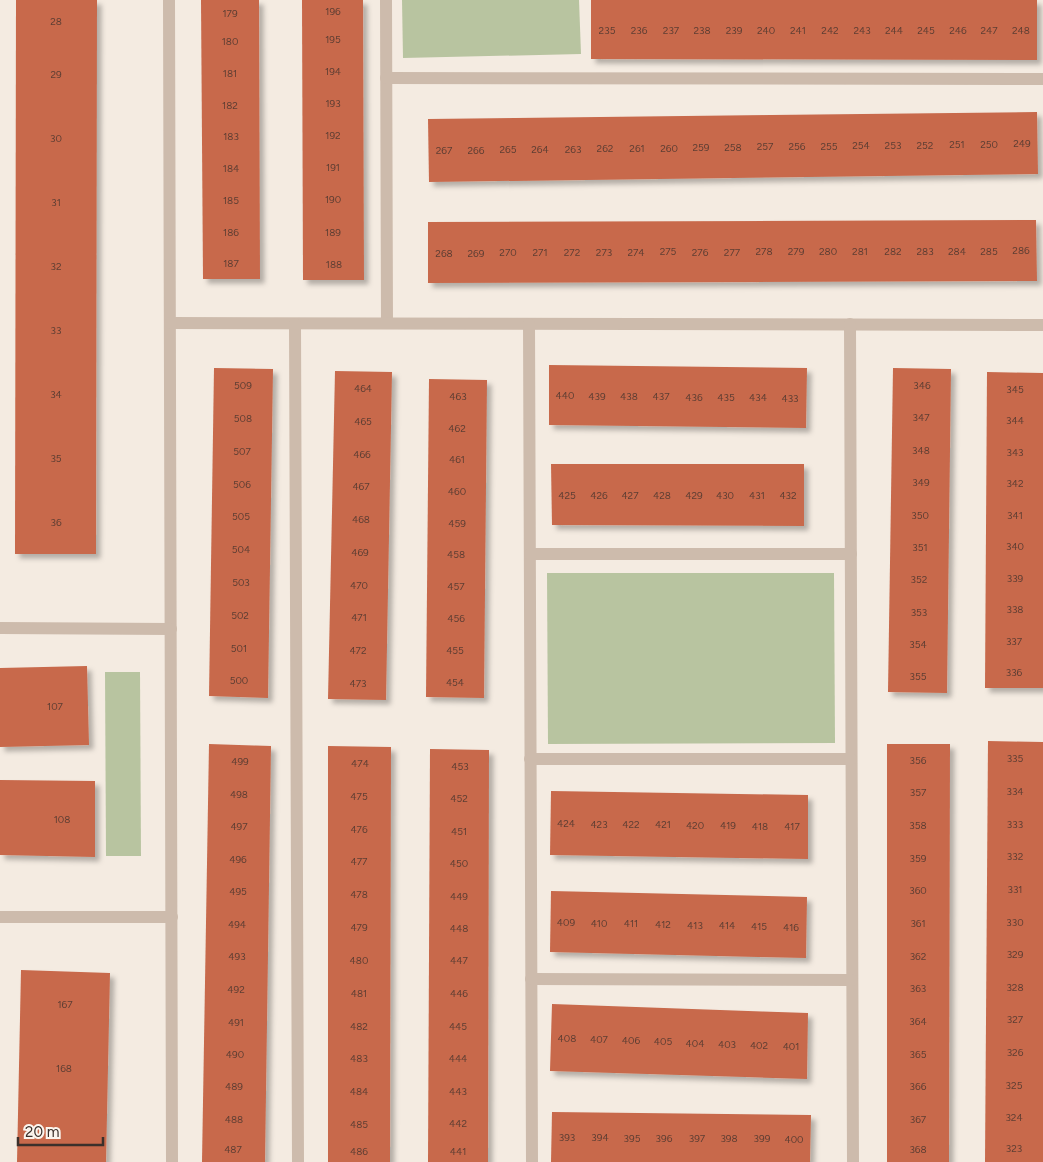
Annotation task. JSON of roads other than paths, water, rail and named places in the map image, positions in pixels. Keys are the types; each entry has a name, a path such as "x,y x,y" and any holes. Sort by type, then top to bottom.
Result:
{"street":[{"path":"168,0 172,1162"},
{"path":"386,0 387,324"},
{"path":"386,78 1043,79"},
{"path":"170,323 1043,325"},
{"path":"295,324 298,1162"},
{"path":"529,324 532,1162"},
{"path":"850,324 853,1162"},
{"path":"530,554 850,554"},
{"path":"0,628 170,629"},
{"path":"530,759 851,759"},
{"path":"0,917 172,916"},
{"path":"531,980 852,980"}]}
